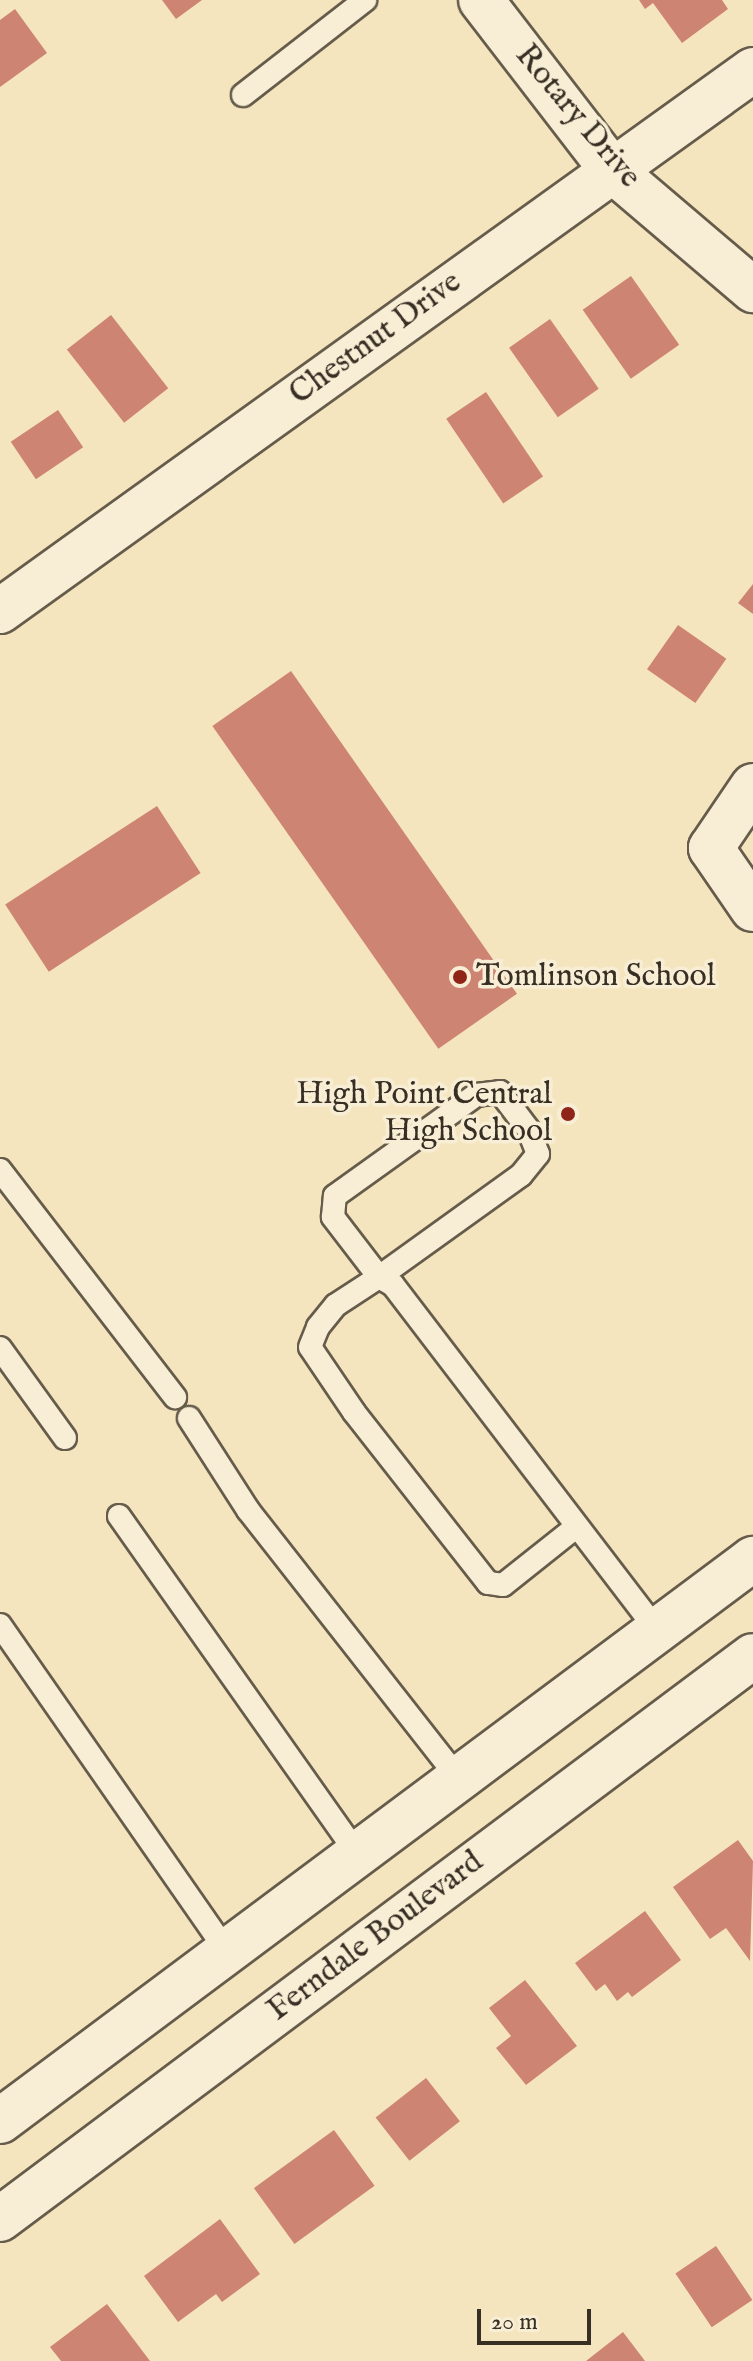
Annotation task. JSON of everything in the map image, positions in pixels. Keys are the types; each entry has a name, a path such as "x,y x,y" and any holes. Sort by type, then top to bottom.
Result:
{"street":[{"name":"Rotary Drive","path":"481,0 611,169 753,290"},
{"name":"Chestnut Drive","path":"0,611 611,169 753,70"},
{"path":"753,786 711,848 753,909"},
{"path":"0,2121 225,1949 753,1559"},
{"name":"Ferndale Boulevard","path":"0,2219 753,1656"}],"lane":[{"path":"243,95 365,0"},
{"path":"576,1527 503,1585 488,1583 310,1347 318,1327 336,1305 379,1277 521,1175 538,1154 528,1129 500,1092 476,1095 335,1196 333,1217 379,1277 393,1285 657,1630"},
{"path":"0,1170 175,1397"},
{"path":"0,1348 65,1438"},
{"path":"189,1418 248,1510 457,1777"},
{"path":"119,1516 356,1852"},
{"path":"0,1625 225,1949"}],"building":[{"path":"162,0 202,0 176,19"},
{"path":"639,0 722,0 728,9 682,43 653,3 645,9"},
{"path":"15,9 47,53 0,87 0,20"},
{"path":"631,276 679,345 631,379 583,310"},
{"path":"111,315 168,388 124,423 67,349"},
{"path":"550,319 599,389 558,417 509,348"},
{"path":"486,392 543,477 503,503 446,419"},
{"path":"58,410 83,447 36,479 11,442"},
{"path":"753,584 753,614 738,603"},
{"path":"678,625 726,659 695,703 647,669"},
{"path":"291,671 517,994 438,1049 212,726"},
{"path":"157,806 201,873 49,972 5,905"},
{"path":"738,1840 753,1861 750,1961 726,1928 710,1939 673,1887"},
{"path":"645,1911 681,1960 632,1997 628,1992 617,2001 605,1984 596,1991 575,1963"},
{"path":"525,1980 577,2046 526,2085 496,2048 511,2036 489,2008"},
{"path":"426,2078 460,2121 409,2161 376,2117"},
{"path":"334,2130 375,2186 294,2244 254,2188"},
{"path":"220,2219 260,2274 222,2302 216,2294 178,2322 144,2276"},
{"path":"716,2246 752,2300 712,2327 675,2273"},
{"path":"107,2304 150,2361 61,2361 50,2347"},
{"path":"623,2332 645,2361 586,2361"}],"place":[{"name":"Tomlinson School","path":"460,977"},
{"name":"High Point Central High School","path":"568,1114"}]}
